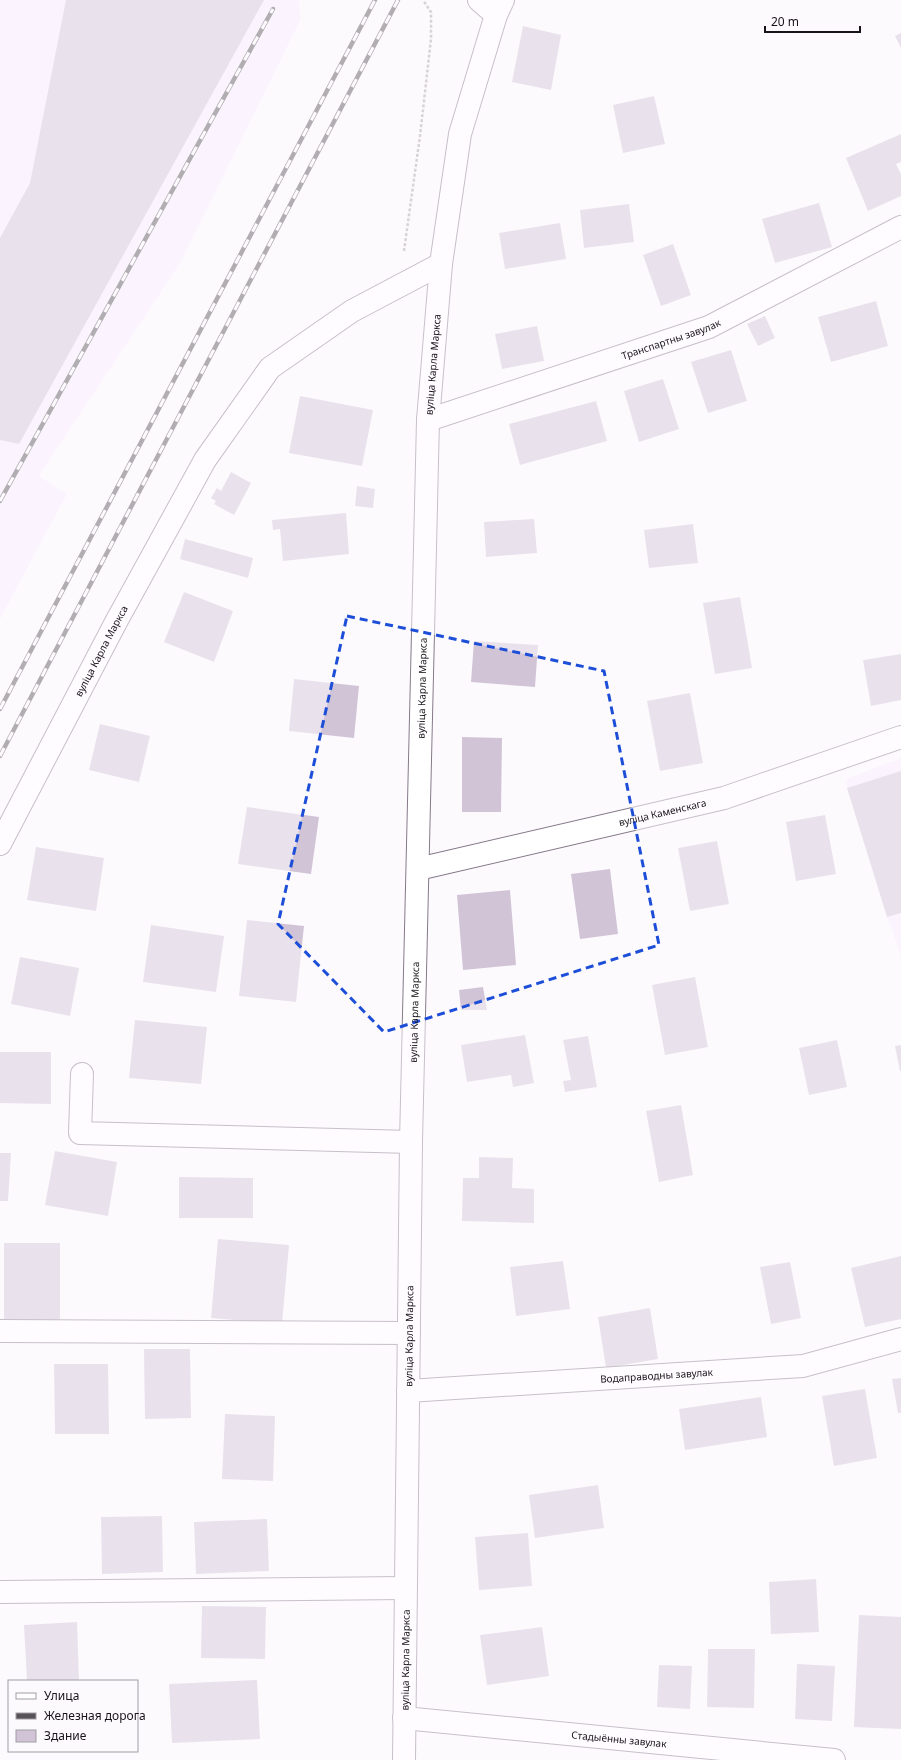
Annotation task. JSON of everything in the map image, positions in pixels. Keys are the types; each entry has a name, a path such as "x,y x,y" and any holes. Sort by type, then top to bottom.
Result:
{"street":[{"name":"вуліца Карла Маркса","path":"404,1760 411,1142 428,420 441,264 460,134 499,7 478,0"},
{"name":"Транспартны завулак","path":"428,420 709,327 901,227"},
{"name":"вуліца Карла Маркса","path":"0,844 116,622 205,460 270,368 352,311 441,264"},
{"name":"вуліца Каменскага","path":"418,869 724,798 901,737"},
{"path":"82,1074 80,1132 411,1142"},
{"path":"0,1331 409,1333"},
{"name":"Водаправодны завулак","path":"408,1391 803,1366 901,1339"},
{"path":"0,1592 405,1588"},
{"name":"Стадыённы завулак","path":"404,1718 834,1760"}],"path":[{"path":"399,286 430,53 431,12 424,0"}],"highlighted area":[{"path":"347,616 604,671 659,945 384,1032 278,924"}],"shaded area":[{"path":"0,0 299,0 301,19 181,262 39,476 67,494 0,619"},
{"path":"901,758 901,955 887,917 847,788 846,779"}],"building":[{"path":"66,0 264,0 19,444 0,440 0,238 30,183"},
{"path":"523,26 561,35 551,90 512,82"},
{"path":"901,33 901,48 895,36"},
{"path":"654,96 665,144 623,153 613,105"},
{"path":"901,134 901,162 896,164 901,174 901,196 868,211 846,158"},
{"path":"819,203 832,247 775,263 762,219"},
{"path":"629,204 634,242 584,248 580,210"},
{"path":"560,223 566,259 505,269 499,233"},
{"path":"673,244 691,295 661,306 643,255"},
{"path":"876,301 888,346 831,362 818,317"},
{"path":"765,316 775,338 758,346 747,324"},
{"path":"537,326 544,361 502,369 495,334"},
{"path":"731,350 747,401 708,413 691,362"},
{"path":"663,379 679,429 639,442 624,391"},
{"path":"300,396 373,410 362,466 289,453"},
{"path":"596,401 607,441 520,465 509,424"},
{"path":"231,472 251,483 234,515 214,504 216,501 211,498 217,488 221,491"},
{"path":"357,486 375,489 373,508 355,506"},
{"path":"346,513 349,554 283,561 280,529 273,530 272,520"},
{"path":"534,519 537,553 486,557 484,522"},
{"path":"693,524 698,563 649,568 644,530"},
{"path":"185,539 253,558 248,578 180,559"},
{"path":"184,592 233,611 214,662 164,642"},
{"path":"740,597 752,668 715,674 703,603"},
{"path":"474,641 538,645 535,687 471,682"},
{"path":"901,654 901,700 871,706 863,660"},
{"path":"294,679 359,686 354,738 289,731"},
{"path":"690,693 703,763 660,771 647,701"},
{"path":"100,724 150,736 139,782 89,770"},
{"path":"462,737 502,738 501,812 462,812"},
{"path":"901,771 901,913 887,917 847,788"},
{"path":"247,807 319,817 311,874 238,864"},
{"path":"825,815 836,874 796,881 786,822"},
{"path":"717,841 729,904 690,911 678,848"},
{"path":"36,847 104,858 96,911 27,900"},
{"path":"610,869 618,934 580,939 571,874"},
{"path":"510,890 516,965 463,970 457,895"},
{"path":"247,920 304,926 296,1002 239,996"},
{"path":"151,925 224,936 216,992 143,982"},
{"path":"20,957 79,968 70,1016 11,1004"},
{"path":"695,977 708,1047 665,1055 652,985"},
{"path":"483,987 487,1010 461,1010 459,990"},
{"path":"135,1020 207,1027 201,1084 129,1078"},
{"path":"525,1035 534,1083 513,1087 511,1075 467,1082 461,1045"},
{"path":"588,1036 597,1087 565,1092 563,1081 571,1080 563,1040"},
{"path":"837,1040 847,1087 809,1095 799,1048"},
{"path":"901,1045 901,1071 900,1071 895,1046"},
{"path":"0,1052 51,1052 51,1104 0,1103"},
{"path":"681,1105 693,1175 659,1182 646,1111"},
{"path":"55,1151 117,1162 108,1216 45,1205"},
{"path":"0,1153 11,1153 8,1201 0,1201"},
{"path":"479,1157 513,1158 512,1188 534,1189 534,1223 462,1221 463,1178 479,1178"},
{"path":"179,1177 253,1178 253,1218 179,1218"},
{"path":"218,1239 289,1245 282,1324 211,1318"},
{"path":"4,1243 60,1243 60,1325 4,1325"},
{"path":"901,1256 901,1319 865,1327 851,1268"},
{"path":"563,1261 570,1309 516,1316 510,1267"},
{"path":"790,1262 801,1318 771,1324 760,1267"},
{"path":"650,1308 658,1359 606,1368 598,1317"},
{"path":"144,1349 190,1349 191,1418 145,1419"},
{"path":"54,1364 108,1364 109,1434 55,1434"},
{"path":"901,1378 901,1413 898,1413 892,1379"},
{"path":"865,1389 877,1458 834,1466 822,1396"},
{"path":"761,1397 767,1437 685,1450 679,1409"},
{"path":"225,1414 275,1416 273,1481 222,1479"},
{"path":"598,1485 604,1528 535,1538 529,1495"},
{"path":"162,1516 163,1572 102,1574 101,1517"},
{"path":"267,1519 269,1571 196,1574 194,1522"},
{"path":"528,1533 532,1586 479,1590 475,1537"},
{"path":"816,1579 819,1632 771,1634 769,1582"},
{"path":"202,1606 266,1607 265,1659 201,1658"},
{"path":"859,1615 901,1617 901,1729 854,1727"},
{"path":"77,1622 79,1680 27,1680 24,1625"},
{"path":"542,1627 549,1676 487,1685 480,1635"},
{"path":"708,1649 755,1649 754,1708 707,1707"},
{"path":"797,1664 835,1666 832,1721 795,1719"},
{"path":"659,1665 692,1666 690,1709 657,1707"},
{"path":"257,1680 260,1739 172,1743 169,1684"}],"railway":[{"path":"0,709 375,0"},
{"path":"0,756 398,0"},
{"path":"0,501 273,9"}]}
